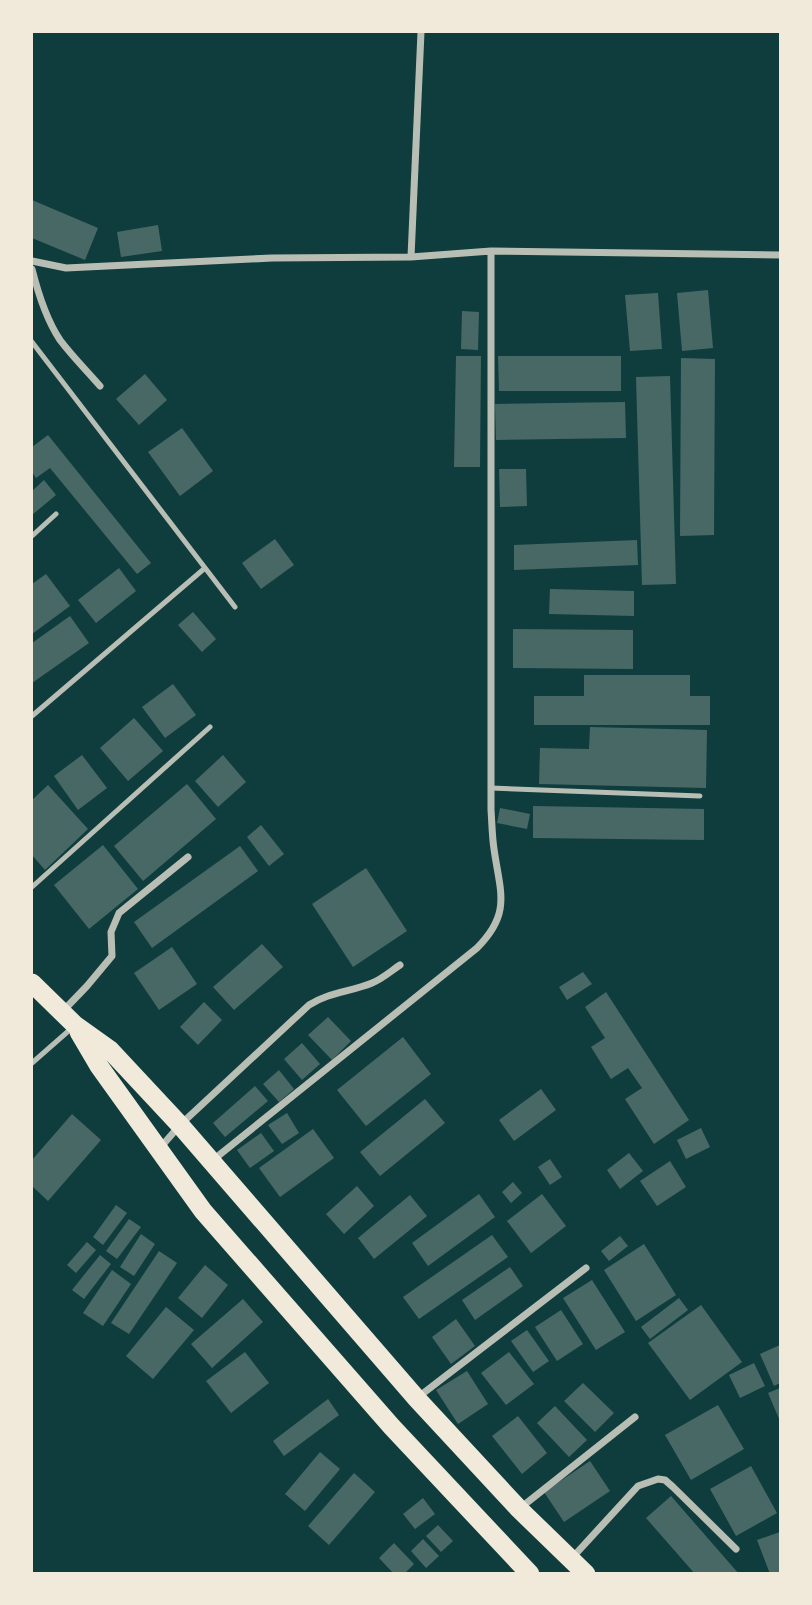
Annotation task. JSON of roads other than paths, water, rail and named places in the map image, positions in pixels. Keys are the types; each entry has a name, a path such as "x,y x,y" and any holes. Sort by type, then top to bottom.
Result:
{"highway":[{"path":"32,983 68,1019 110,1050 213,1160 417,1399 519,1509 586,1573"},
{"path":"68,1019 99,1066 221,1231 392,1427 530,1573"}],"street":[{"path":"411,257 421,32"},
{"path":"213,1160 487,937 497,923 502,899 492,831 491,788 491,251"},
{"path":"32,261 65,268 272,258 411,257 491,251 780,255"},
{"path":"32,269 53,328 100,386"},
{"path":"68,1019 87,986 112,956 111,932 119,913 188,857"},
{"path":"160,1148 180,1125 309,1005 331,993 373,983 400,965"},
{"path":"417,1399 586,1268"},
{"path":"519,1509 635,1417"},
{"path":"572,1558 638,1486 657,1479 665,1480 673,1487 736,1549"}],"lane":[{"path":"32,342 235,607"},
{"path":"32,536 55,514"},
{"path":"32,716 205,568"},
{"path":"32,887 210,727"},
{"path":"491,788 700,796"},
{"path":"32,1063 68,1019"}]}
